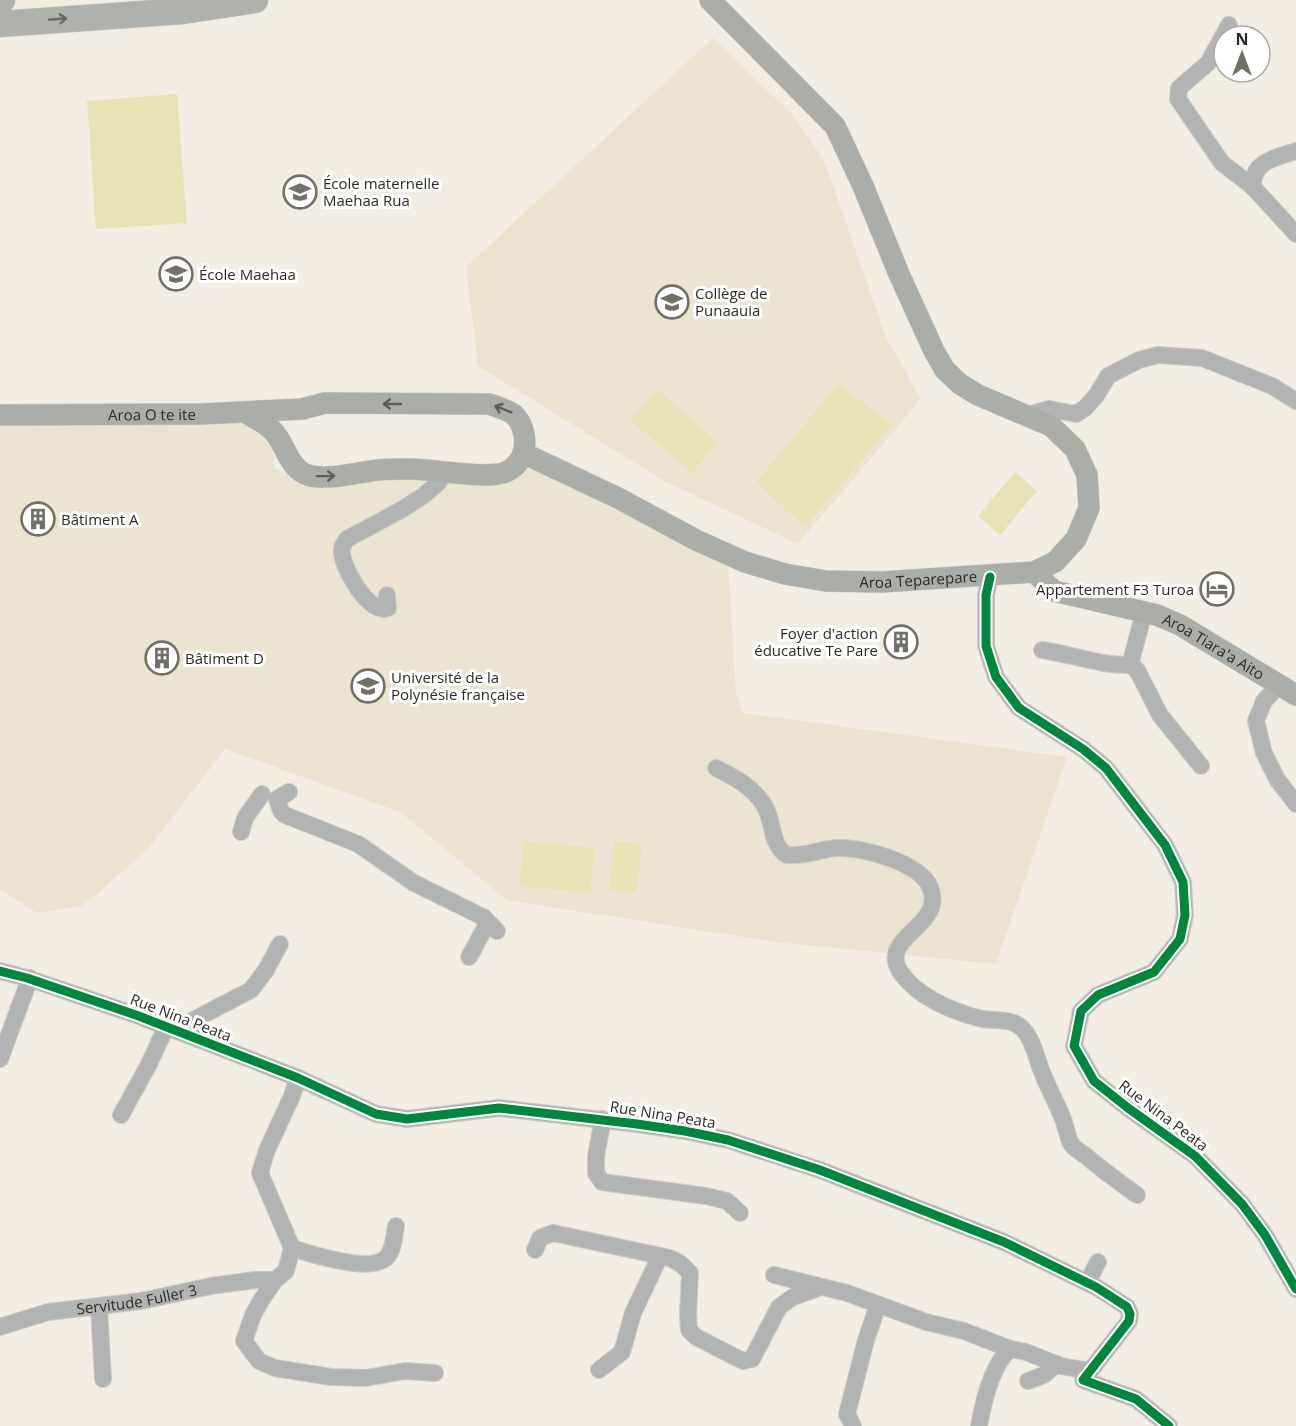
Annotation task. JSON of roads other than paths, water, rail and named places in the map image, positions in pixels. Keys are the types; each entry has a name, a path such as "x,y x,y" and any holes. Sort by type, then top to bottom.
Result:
{"highway":[{"path":"0,24 183,11 255,0"}],"main road":[{"name":"Aroa Teparepare","path":"523,453 618,498 696,540 745,561 785,574 826,581 990,577 1035,572 1055,562 1076,539 1089,508 1087,476 1075,449 1051,426 978,395 960,384 945,370 899,274 863,186 835,126 710,0"},
{"name":"Aroa O te ite","path":"0,415 162,416 302,409 325,404 489,404 513,412 521,422 525,443 523,453"},
{"path":"284,444 287,427 302,409"},
{"path":"246,413 272,429 284,444 289,459 304,473 321,477 381,470 439,470 494,476 512,468 523,453"},
{"name":"Aroa Tiara'a Aito","path":"1035,572 1054,591 1144,612 1180,625 1287,690"}],"street":[{"path":"1212,56 1208,63 1179,88 1178,99 1222,162 1253,187 1296,234"},
{"path":"1253,187 1253,176 1261,165 1296,151"},
{"path":"1028,415 1049,409 1076,414 1096,396 1108,376 1139,360 1158,355 1202,358 1272,386 1296,400"},
{"path":"387,595 388,608 384,610 370,603 355,584 345,563 342,548 347,539 423,496 439,482 439,470"},
{"name":"Rue Nina Peata","path":"990,577 986,595 986,646 996,677 1019,708 1083,749 1106,768 1165,845 1183,882 1185,915 1180,939 1154,972 1098,995 1081,1011 1074,1046 1094,1081 1195,1156 1242,1204 1264,1235 1296,1289"},
{"name":"Aroa Tiara'a Aito","path":"1130,665 1144,612"},
{"path":"1042,650 1065,653 1116,666 1130,665 1137,670 1160,715 1201,766"},
{"name":"Aroa Tiara'a Aito","path":"1287,690 1264,701 1256,721 1264,753 1277,779 1296,804"},
{"path":"716,768 751,789 760,798 766,808 778,846 788,855 839,848 867,851 887,857 921,876 929,885 932,893 932,910 900,945 896,957 899,971 915,988 945,1006 978,1018 1011,1022 1021,1027 1054,1097 1072,1144 1137,1195"},
{"path":"289,792 278,799 281,811 285,815 358,844 409,879 483,917 497,931"},
{"path":"241,832 245,818 262,794"},
{"path":"470,957 486,926 483,917"},
{"path":"121,1115 170,1028 251,990 266,970 280,944"},
{"name":"Rue Nina Peata","path":"0,971 30,978 170,1028 298,1078 376,1114 407,1119 499,1108 603,1119 728,1140 812,1167 1004,1242 1087,1283 1126,1307 1130,1314 1129,1321 1090,1371"},
{"path":"0,1059 30,978"},
{"path":"298,1078 267,1150 260,1173 292,1248 286,1271 275,1280 253,1315 244,1341 259,1361 275,1368 331,1377 366,1378 405,1371 435,1373"},
{"path":"603,1119 596,1156 596,1173 602,1182 706,1196 727,1201 740,1213"},
{"path":"292,1248 346,1262 375,1263 385,1260 392,1250 396,1226"},
{"path":"535,1250 540,1238 553,1233 670,1258 681,1264 690,1274 689,1330 696,1337 742,1361 752,1359 779,1307 793,1297 821,1287"},
{"path":"599,1370 622,1352 633,1313 660,1256"},
{"path":"1087,1283 1098,1263"},
{"path":"774,1275 848,1293 926,1322 964,1331 1057,1364 1090,1371 1083,1380 1136,1399 1164,1424"},
{"name":"Servitude Fuller 3","path":"0,1327 48,1312 141,1301 212,1286 255,1280 275,1280"},
{"path":"853,1426 847,1414 866,1340 878,1305"},
{"path":"99,1307 103,1379"},
{"path":"979,1426 982,1408 997,1366 1010,1349"},
{"path":"1028,1381 1044,1376 1057,1364"}],"place":[{"name":"École maternelle Maehaa Rua","path":"300,192"},
{"name":"École Maehaa","path":"176,274"},
{"name":"Collège de Punaauia","path":"672,302"},
{"name":"Bâtiment A","path":"38,519"},
{"name":"Appartement F3 Turoa","path":"1217,589"},
{"name":"Foyer d'action éducative Te Pare","path":"901,642"},
{"name":"Bâtiment D","path":"162,658"},
{"name":"Université de la Polynésie française","path":"368,686"}]}
